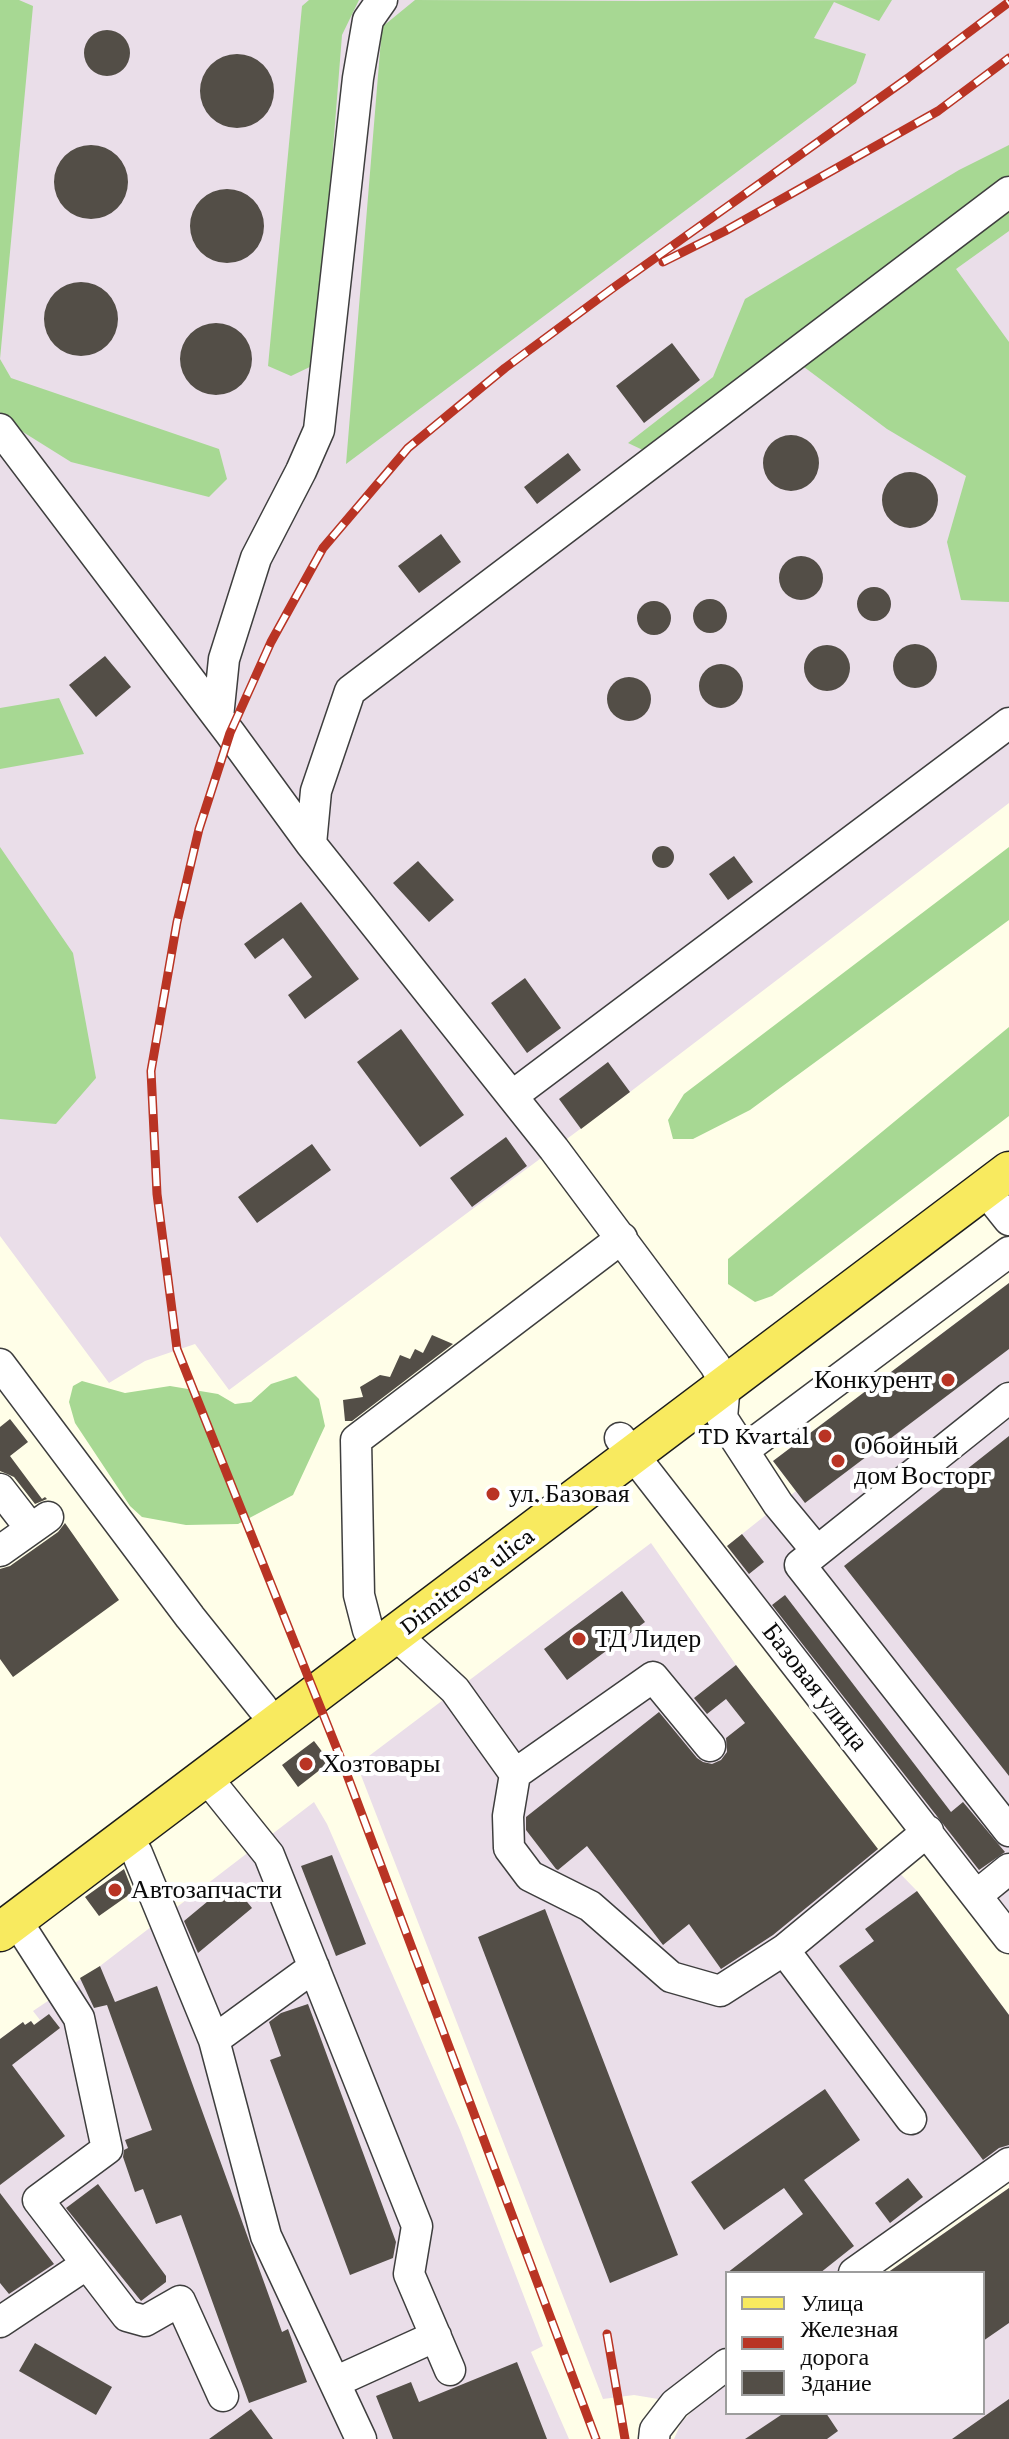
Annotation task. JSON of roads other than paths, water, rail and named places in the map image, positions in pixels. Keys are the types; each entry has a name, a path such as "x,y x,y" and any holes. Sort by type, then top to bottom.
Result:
{"main road":[{"name":"Dimitrova ulica","path":"5,1919 207,1778 314,1694 382,1632 720,1374 1004,1171"},
{"name":"Dimitrova ulica","path":"720,1374 1004,1171"},
{"name":"Dimitrova ulica","path":"5,1919 262,1707 382,1632"}],"street":[{"path":"218,717 224,659 256,558 319,430 358,78 368,20 382,0"},
{"path":"311,844 316,791 350,691 1009,192"},
{"path":"0,429 311,844 622,1238 720,1374 722,1418 778,1504 816,1550"},
{"path":"512,1096 1009,723"},
{"path":"1004,1171 1009,1220"},
{"path":"622,1238 356,1440 359,1595 382,1632 455,1690 515,1774 508,1816 509,1848 530,1876 590,1906 671,1977 720,1991 784,1950 928,1831"},
{"path":"744,1450 1009,1252"},
{"path":"0,1364 190,1617 262,1707"},
{"path":"1009,1398 800,1565 1009,1831"},
{"name":"Базовая улица","path":"626,1446 1009,1938"},
{"path":"0,1489 39,1523 0,1551"},
{"path":"515,1774 653,1677 710,1746"},
{"path":"207,1778 269,1855 417,2226 409,2274 450,2370"},
{"path":"137,1853 214,2040 266,2236 361,2439"},
{"path":"977,1895 1009,1869"},
{"path":"5,1919 79,2018 107,2149 38,2200 127,2316 145,2321 180,2301 223,2396"},
{"path":"784,1950 911,2119"},
{"path":"214,2040 314,1967"},
{"path":"857,2271 1009,2163"},
{"path":"0,2322 87,2264"},
{"path":"335,2382 436,2336"},
{"path":"654,2439 655,2430 675,2404 725,2366"}],"railway":[{"path":"596,2439 343,1764 177,1349 157,1194 151,1071 177,922 199,829 230,733 271,642 323,548 408,448 505,368 1009,2"},
{"path":"663,262 725,231 938,111 1009,58"},
{"path":"607,2334 625,2439"}],"place":[{"name":"Конкурент","path":"948,1380"},
{"name":"TD Kvartal","path":"825,1436"},
{"name":"Обойный дом Восторг","path":"838,1461"},
{"name":"ул. Базовая","path":"493,1494"},
{"name":"ТД Лидер","path":"579,1639"},
{"name":"Хозтовары","path":"306,1764"},
{"name":"Автозапчасти","path":"115,1890"}]}
